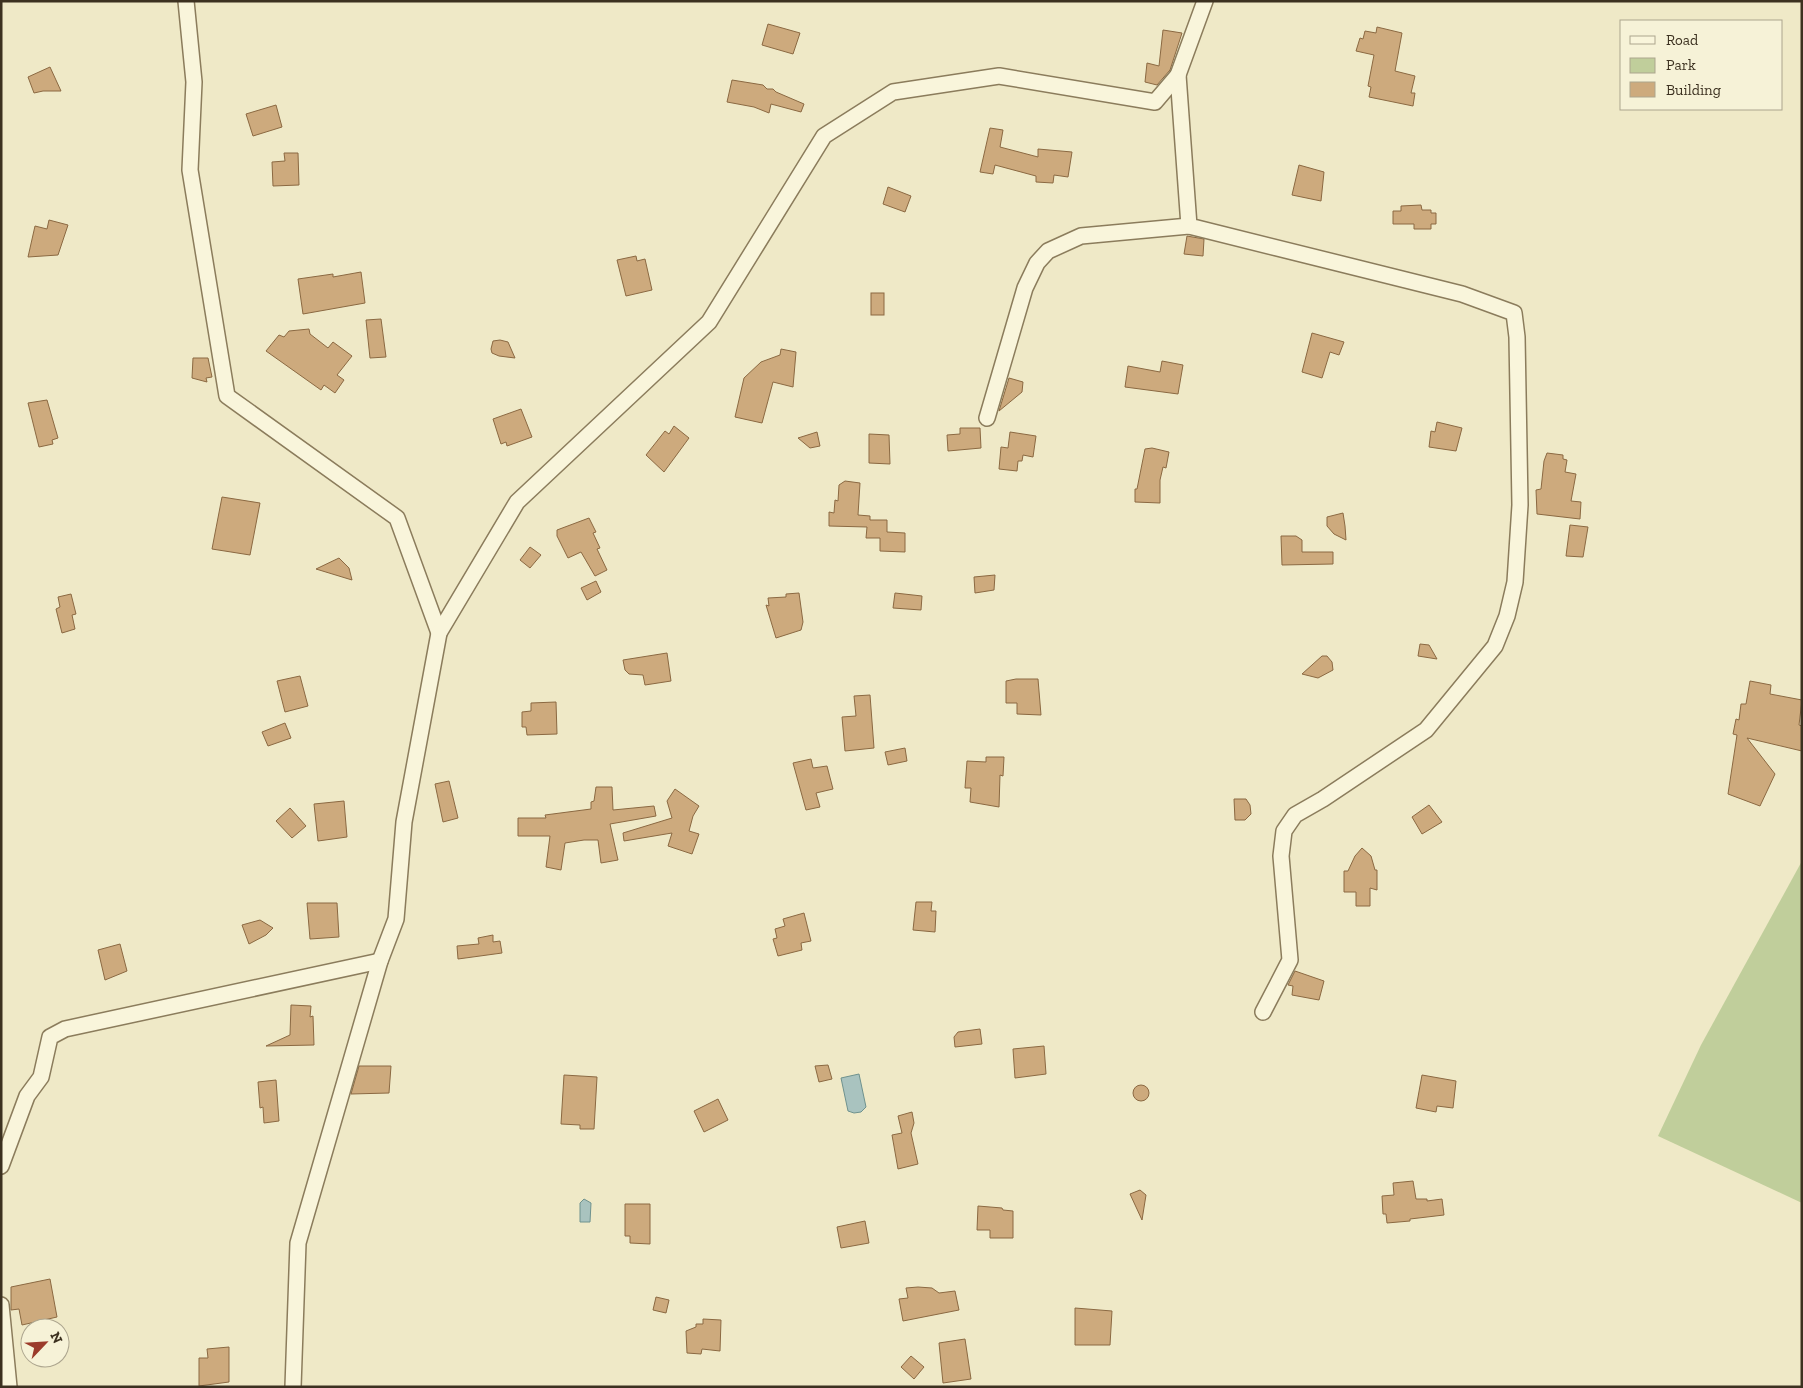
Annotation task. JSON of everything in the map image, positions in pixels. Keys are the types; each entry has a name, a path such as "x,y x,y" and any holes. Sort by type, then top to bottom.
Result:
{"street":[{"path":"186,1 194,82 190,170 228,396 398,518 439,633"},
{"path":"293,1387 298,1243 380,961 396,919 404,822 439,633 517,502 709,322 824,136 893,92 999,76 1155,102 1178,75 1205,1"},
{"path":"1178,75 1189,226"},
{"path":"987,418 1025,288 1038,263 1048,251 1082,236 1189,226 1462,294 1514,313 1517,337 1520,505 1516,582 1507,616 1495,646 1426,730 1295,816 1284,831 1281,856 1290,960 1263,1012"},
{"path":"1,1166 27,1096 41,1077 50,1037 65,1029 380,961"},
{"path":"1,1305 9,1387"}],"green space":[{"path":"1802,861 1802,1203 1658,1136 1701,1045"}],"water":[{"path":"859,1074 866,1107 861,1112 854,1113 848,1111 841,1078"},
{"path":"584,1199 591,1203 590,1222 580,1222 580,1203"}],"building":[{"path":"768,24 800,33 793,54 762,45"},
{"path":"1377,27 1402,33 1395,71 1415,76 1411,93 1415,93 1413,106 1369,97 1371,87 1368,86 1374,55 1356,51 1360,38 1363,39 1365,31 1376,33"},
{"path":"1163,30 1182,33 1170,70 1157,85 1145,82 1147,63 1159,66"},
{"path":"50,67 61,91 34,93 28,77"},
{"path":"732,80 763,85 767,89 773,89 804,104 801,112 771,104 769,113 754,107 727,102"},
{"path":"276,105 282,127 253,136 246,114"},
{"path":"990,128 1003,130 1000,147 1038,157 1038,149 1072,152 1068,177 1054,175 1053,183 1036,182 1036,176 995,165 993,174 980,172"},
{"path":"284,153 298,153 299,185 273,186 272,162 285,161"},
{"path":"1299,165 1324,172 1321,201 1292,195"},
{"path":"888,187 911,196 905,212 883,204"},
{"path":"1421,205 1422,210 1431,210 1431,213 1436,213 1436,224 1431,224 1431,229 1414,229 1414,224 1393,224 1393,211 1401,211 1401,206"},
{"path":"49,220 68,225 58,255 28,257 35,226 47,229"},
{"path":"1187,236 1204,239 1203,256 1184,254"},
{"path":"636,256 637,261 645,259 652,290 626,296 617,260"},
{"path":"361,272 365,303 303,314 298,279 333,274 333,277"},
{"path":"871,293 884,293 884,315 871,315"},
{"path":"381,319 386,357 370,358 366,320"},
{"path":"309,329 310,334 328,348 333,342 352,356 337,375 344,380 335,393 324,385 321,390 266,351 279,335 284,337 289,331"},
{"path":"1312,333 1344,342 1339,355 1330,352 1322,378 1302,372"},
{"path":"493,341 508,342 515,358 492,353"},
{"path":"781,349 796,352 793,387 773,382 762,423 735,417 744,378 761,362 780,355"},
{"path":"193,358 208,358 212,377 206,378 207,382 192,378"},
{"path":"1162,361 1183,365 1178,394 1125,387 1128,366 1160,372"},
{"path":"1009,378 1023,382 1022,392 999,411"},
{"path":"47,400 58,438 52,440 53,444 39,447 28,403"},
{"path":"521,409 532,437 507,446 506,442 501,444 493,419"},
{"path":"1437,422 1462,428 1456,451 1429,447 1431,431 1435,432"},
{"path":"674,426 689,438 664,472 646,455 665,431 669,434"},
{"path":"960,428 980,428 981,448 948,451 947,435 960,434"},
{"path":"817,432 820,446 810,448 798,438"},
{"path":"1010,432 1036,436 1033,457 1023,455 1022,461 1018,461 1017,471 999,469 1001,447 1008,448"},
{"path":"869,434 889,435 890,464 869,463"},
{"path":"1152,448 1169,452 1166,468 1163,467 1160,480 1160,503 1135,502 1135,489 1137,489 1145,449"},
{"path":"1547,453 1563,455 1563,459 1567,460 1565,472 1576,474 1571,501 1581,502 1580,519 1537,514 1536,490 1541,489 1544,461"},
{"path":"845,481 860,483 858,515 870,516 870,520 887,520 887,532 905,533 905,552 880,551 880,538 866,538 867,527 829,526 829,512 834,513 835,500 838,501 839,485"},
{"path":"222,497 260,503 250,555 212,549"},
{"path":"1343,513 1346,540 1334,534 1327,526 1327,517"},
{"path":"589,518 596,532 593,533 600,548 597,549 607,570 595,576 581,552 568,558 557,536 557,530"},
{"path":"1570,525 1588,527 1583,557 1566,556"},
{"path":"1281,536 1296,536 1302,540 1302,552 1333,552 1333,564 1282,565"},
{"path":"530,547 541,555 530,568 520,560"},
{"path":"339,558 349,568 352,580 316,569"},
{"path":"995,575 994,590 975,593 974,577"},
{"path":"596,581 601,592 587,600 581,588"},
{"path":"799,593 803,622 801,630 776,638 766,605 769,606 768,598 786,597 786,594"},
{"path":"895,593 922,596 921,610 893,608"},
{"path":"71,594 76,614 72,615 75,629 62,633 56,609 60,607 58,597"},
{"path":"1420,644 1429,645 1437,659 1418,656"},
{"path":"667,653 671,681 645,685 643,675 629,674 625,670 623,660"},
{"path":"1322,656 1327,656 1332,662 1333,670 1318,678 1302,674"},
{"path":"300,676 308,706 285,712 277,681"},
{"path":"1038,679 1041,715 1017,714 1017,703 1006,703 1006,681"},
{"path":"1750,681 1771,685 1770,694 1802,700 1799,725 1802,726 1802,751 1747,738 1775,774 1760,806 1728,794 1737,735 1733,734 1736,719 1739,720 1741,704 1746,704"},
{"path":"870,695 874,748 845,751 842,717 856,716 854,696"},
{"path":"556,702 557,734 527,735 526,727 522,727 522,712 531,711 531,703"},
{"path":"285,723 291,738 268,746 262,732"},
{"path":"905,748 907,761 888,765 885,752"},
{"path":"986,757 1004,757 1003,776 1000,775 999,807 970,802 971,788 965,788 967,761 986,762"},
{"path":"811,759 813,768 827,766 833,789 816,793 820,807 806,810 793,763"},
{"path":"449,781 458,818 443,822 435,784"},
{"path":"596,787 612,787 613,810 654,806 656,816 610,824 618,860 601,863 598,840 584,840 565,843 561,870 546,867 550,836 518,836 518,818 546,818 545,815 591,809 591,802 594,801"},
{"path":"675,789 699,806 693,816 689,831 699,834 692,854 668,846 672,833 624,841 623,833 672,818 667,801"},
{"path":"1234,799 1246,799 1250,805 1251,814 1245,820 1235,820"},
{"path":"344,801 347,837 318,841 314,804"},
{"path":"1429,805 1442,822 1422,834 1412,817"},
{"path":"290,808 306,826 292,838 276,821"},
{"path":"1362,848 1371,856 1375,870 1377,870 1377,890 1370,888 1370,906 1356,906 1356,892 1344,892 1344,871 1348,871 1355,856"},
{"path":"916,902 932,902 931,911 936,911 935,932 913,930"},
{"path":"307,903 337,903 339,937 310,939"},
{"path":"804,913 811,941 801,943 802,950 778,956 773,939 777,938 775,929 785,926 783,919"},
{"path":"260,920 273,928 266,935 249,944 242,925"},
{"path":"493,935 493,942 500,941 502,953 458,959 457,946 479,944 478,938"},
{"path":"120,944 127,971 105,980 98,950"},
{"path":"1295,971 1324,981 1319,1000 1292,995 1293,986 1288,985"},
{"path":"291,1005 311,1006 310,1017 313,1016 314,1045 266,1046 290,1035"},
{"path":"980,1029 982,1044 955,1047 954,1037 958,1032"},
{"path":"1044,1046 1046,1074 1015,1078 1013,1049"},
{"path":"828,1065 832,1079 819,1082 815,1066"},
{"path":"359,1066 391,1066 389,1093 351,1094"},
{"path":"564,1075 597,1077 594,1129 580,1129 580,1125 561,1124"},
{"path":"1422,1075 1456,1081 1453,1108 1437,1106 1436,1112 1416,1108"},
{"path":"276,1080 279,1121 264,1123 263,1107 260,1108 258,1082"},
{"path":"1141,1085 1149,1093 1141,1101 1133,1093"},
{"path":"718,1099 728,1120 704,1132 694,1111"},
{"path":"912,1112 914,1123 911,1133 918,1164 898,1169 892,1135 902,1133 898,1116"},
{"path":"1413,1181 1416,1199 1427,1199 1427,1201 1442,1199 1444,1215 1387,1223 1386,1214 1383,1214 1382,1196 1394,1195 1393,1183"},
{"path":"1140,1190 1146,1195 1142,1220 1130,1194"},
{"path":"625,1204 650,1204 650,1244 630,1243 630,1236 625,1236"},
{"path":"978,1206 1013,1211 1013,1238 990,1238 990,1230 977,1230"},
{"path":"865,1221 869,1243 841,1248 837,1227"},
{"path":"50,1279 57,1317 21,1318 19,1309 11,1310 11,1287"},
{"path":"906,1288 932,1288 939,1293 955,1291 959,1310 903,1321 899,1299 908,1298"},
{"path":"656,1297 669,1300 666,1313 653,1310"},
{"path":"1075,1308 1112,1311 1110,1345 1075,1345"},
{"path":"703,1319 721,1320 720,1351 702,1349 701,1354 687,1353 686,1331 696,1327 696,1324 703,1324"},
{"path":"965,1339 971,1379 943,1383 939,1343"},
{"path":"229,1347 229,1382 199,1386 199,1358 208,1358 207,1349"},
{"path":"911,1356 924,1367 914,1379 901,1367"}]}
